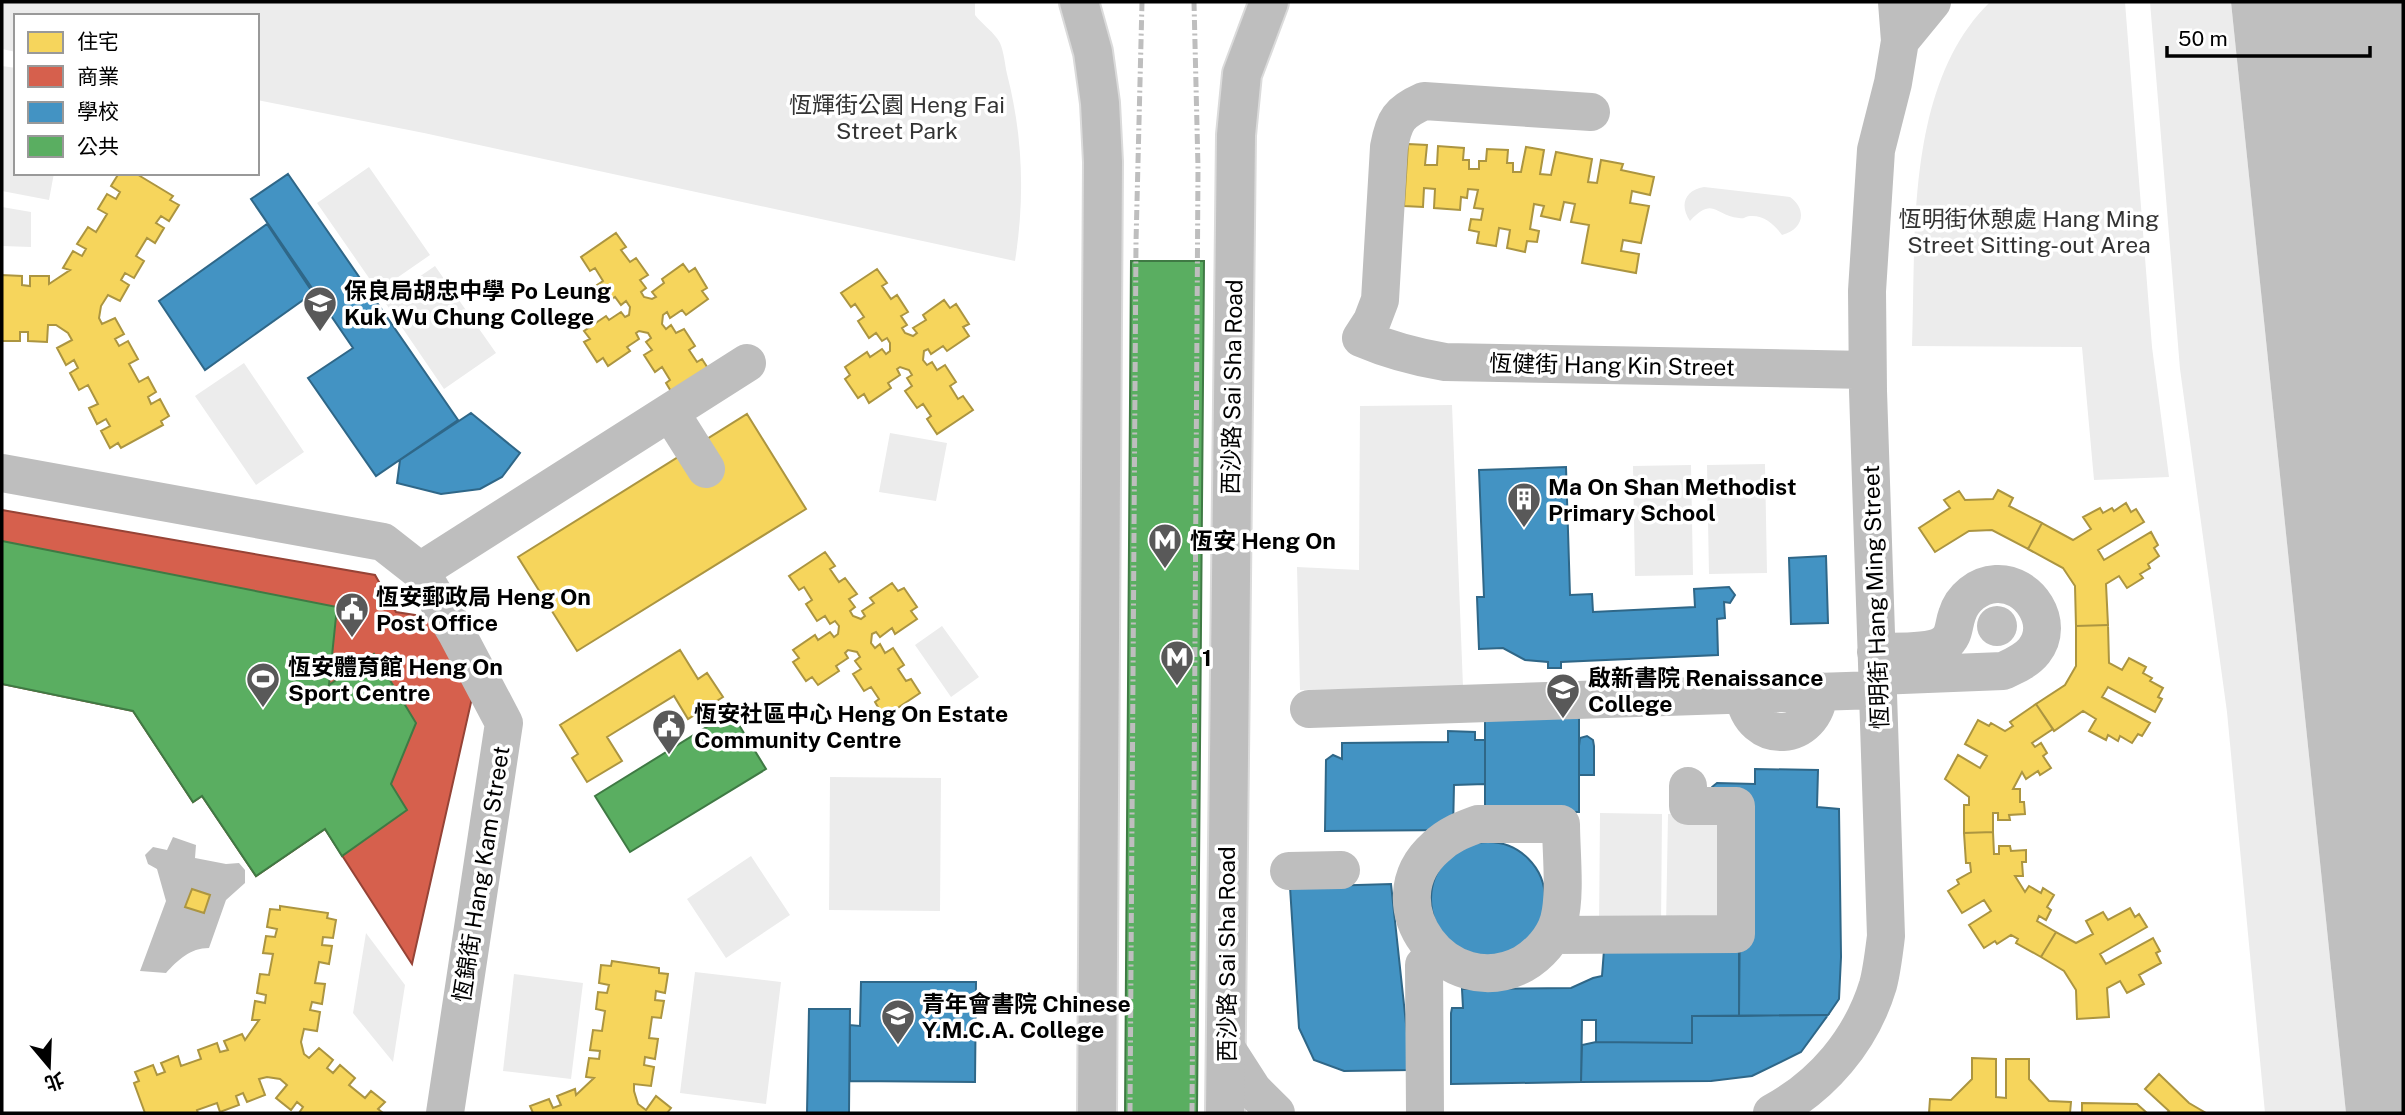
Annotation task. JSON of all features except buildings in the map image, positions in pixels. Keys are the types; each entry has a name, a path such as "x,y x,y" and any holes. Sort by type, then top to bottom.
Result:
{"street":[{"path":"1079,2 1093,52 1100,103 1103,162 1097,1113"},
{"name":"西沙路 Sai Sha Road","path":"1225,1113 1236,135 1242,74 1260,19 1269,2"},
{"name":"恆明街 Hang Ming Street","path":"1772,1113 1794,1101 1831,1069 1859,1030 1878,984 1886,936 1867,370 1867,291 1876,150 1893,83 1900,41 1897,2"},
{"name":"恆明街 Hang Ming Street","path":"1900,41 1932,2"},
{"name":"恆健街 Hang Kin Street","path":"1591,112 1424,101 1405,110 1392,126 1389,146 1380,300 1372,321 1361,338 1416,358 1445,362 1867,370"},
{"path":"420,571 747,363"},
{"path":"670,412 706,469"},
{"name":"恆錦街 Hang Kam Street","path":"2,473 383,542 420,571 504,723 445,1113"},
{"path":"1309,709 1744,695 1746,705 1756,722 1764,728 1786,732 1806,724 1814,715 1819,704 1819,691 1877,672"},
{"path":"1553,935 1559,919 1561,824 1478,824 1454,833 1435,847 1425,859 1414,887 1415,918 1424,940 1441,958 1462,970 1486,974 1511,971 1532,959 1553,935 1736,934 1736,806 1688,806 1688,786"},
{"path":"1289,871 1341,870"},
{"path":"1424,965 1425,1113"},
{"path":"1226,1048 1254,1090 1276,1113"}],"green space":[{"name":"恆輝街公園 Heng Fai Street Park","path":"2,2 975,2 975,15 1000,43 1016,121 1021,190 1015,261 424,133 259,100 259,14 14,14 14,52 2,49"},
{"name":"恆明街休憩處 Hang Ming Street Sitting-out Area","path":"1990,2 2125,2 2152,347 2169,477 2094,480 2082,347 1912,346 1916,211 1929,118 1943,75 1962,36"},
{"path":"2150,2 2231,2 2346,1113 2265,1113 2227,712 2180,369"},
{"path":"2,66 14,68 14,175 54,175 49,200 2,191"},
{"path":"369,167 430,255 378,291 317,203"},
{"path":"1704,187 1790,197 1799,208 1801,219 1795,229 1782,235 1772,224 1760,217 1731,217 1710,208 1698,213 1690,221 1685,209 1686,199 1692,191"},
{"path":"2,207 31,212 31,247 2,246"},
{"path":"435,266 496,353 444,389 384,301"},
{"path":"244,363 304,452 256,485 195,396"},
{"path":"1452,405 1463,687 1300,690 1297,567 1359,570 1360,406"},
{"path":"890,433 947,443 936,501 879,492"},
{"path":"1765,464 1767,573 1709,574 1707,465"},
{"path":"1691,465 1693,575 1635,576 1633,466"},
{"path":"942,626 979,677 951,697 915,645"},
{"path":"830,777 941,778 940,911 829,910"},
{"path":"1600,813 1662,814 1661,927 1599,927"},
{"path":"1668,814 1730,814 1729,928 1666,927"},
{"path":"751,856 790,915 726,958 687,899"},
{"path":"366,933 405,985 393,1062 353,1013"},
{"path":"695,972 781,982 766,1104 680,1093"},
{"path":"514,974 583,983 571,1079 503,1071"}],"shaded area":[{"path":"2231,2 2403,2 2403,1113 2346,1113"},
{"path":"1997,606 2005,607 2011,612 2016,618 2016,634 2011,640 2005,645 1997,646 1989,645 1983,640 1978,634 1977,626 1978,618 1983,612 1989,607"},
{"path":"173,837 196,845 195,858 226,864 239,863 245,870 245,883 226,900 209,948 190,952 166,973 140,971 166,901 157,869 148,864 145,855 153,847 167,850"}],"railway":[{"path":"1130,1113 1136,242 1142,2"},
{"path":"1192,1113 1198,168 1194,2"}],"place":[{"name":"保良局胡忠中學 Po Leung Kuk Wu Chung College","path":"320,333"},
{"name":"Ma On Shan Methodist Primary School","path":"1524,529"},
{"name":"恆安 Heng On","path":"1165,570"},
{"name":"恆安郵政局 Heng On Post Office","path":"352,639"},
{"name":"1","path":"1177,687"},
{"name":"恆安體育館 Heng On Sport Centre","path":"263,709"},
{"name":"啟新書院 Renaissance College","path":"1563,720"},
{"name":"恆安社區中心 Heng On Estate Community Centre","path":"669,756"},
{"name":"青年會書院 Chinese Y.M.C.A. College","path":"898,1046"}]}
